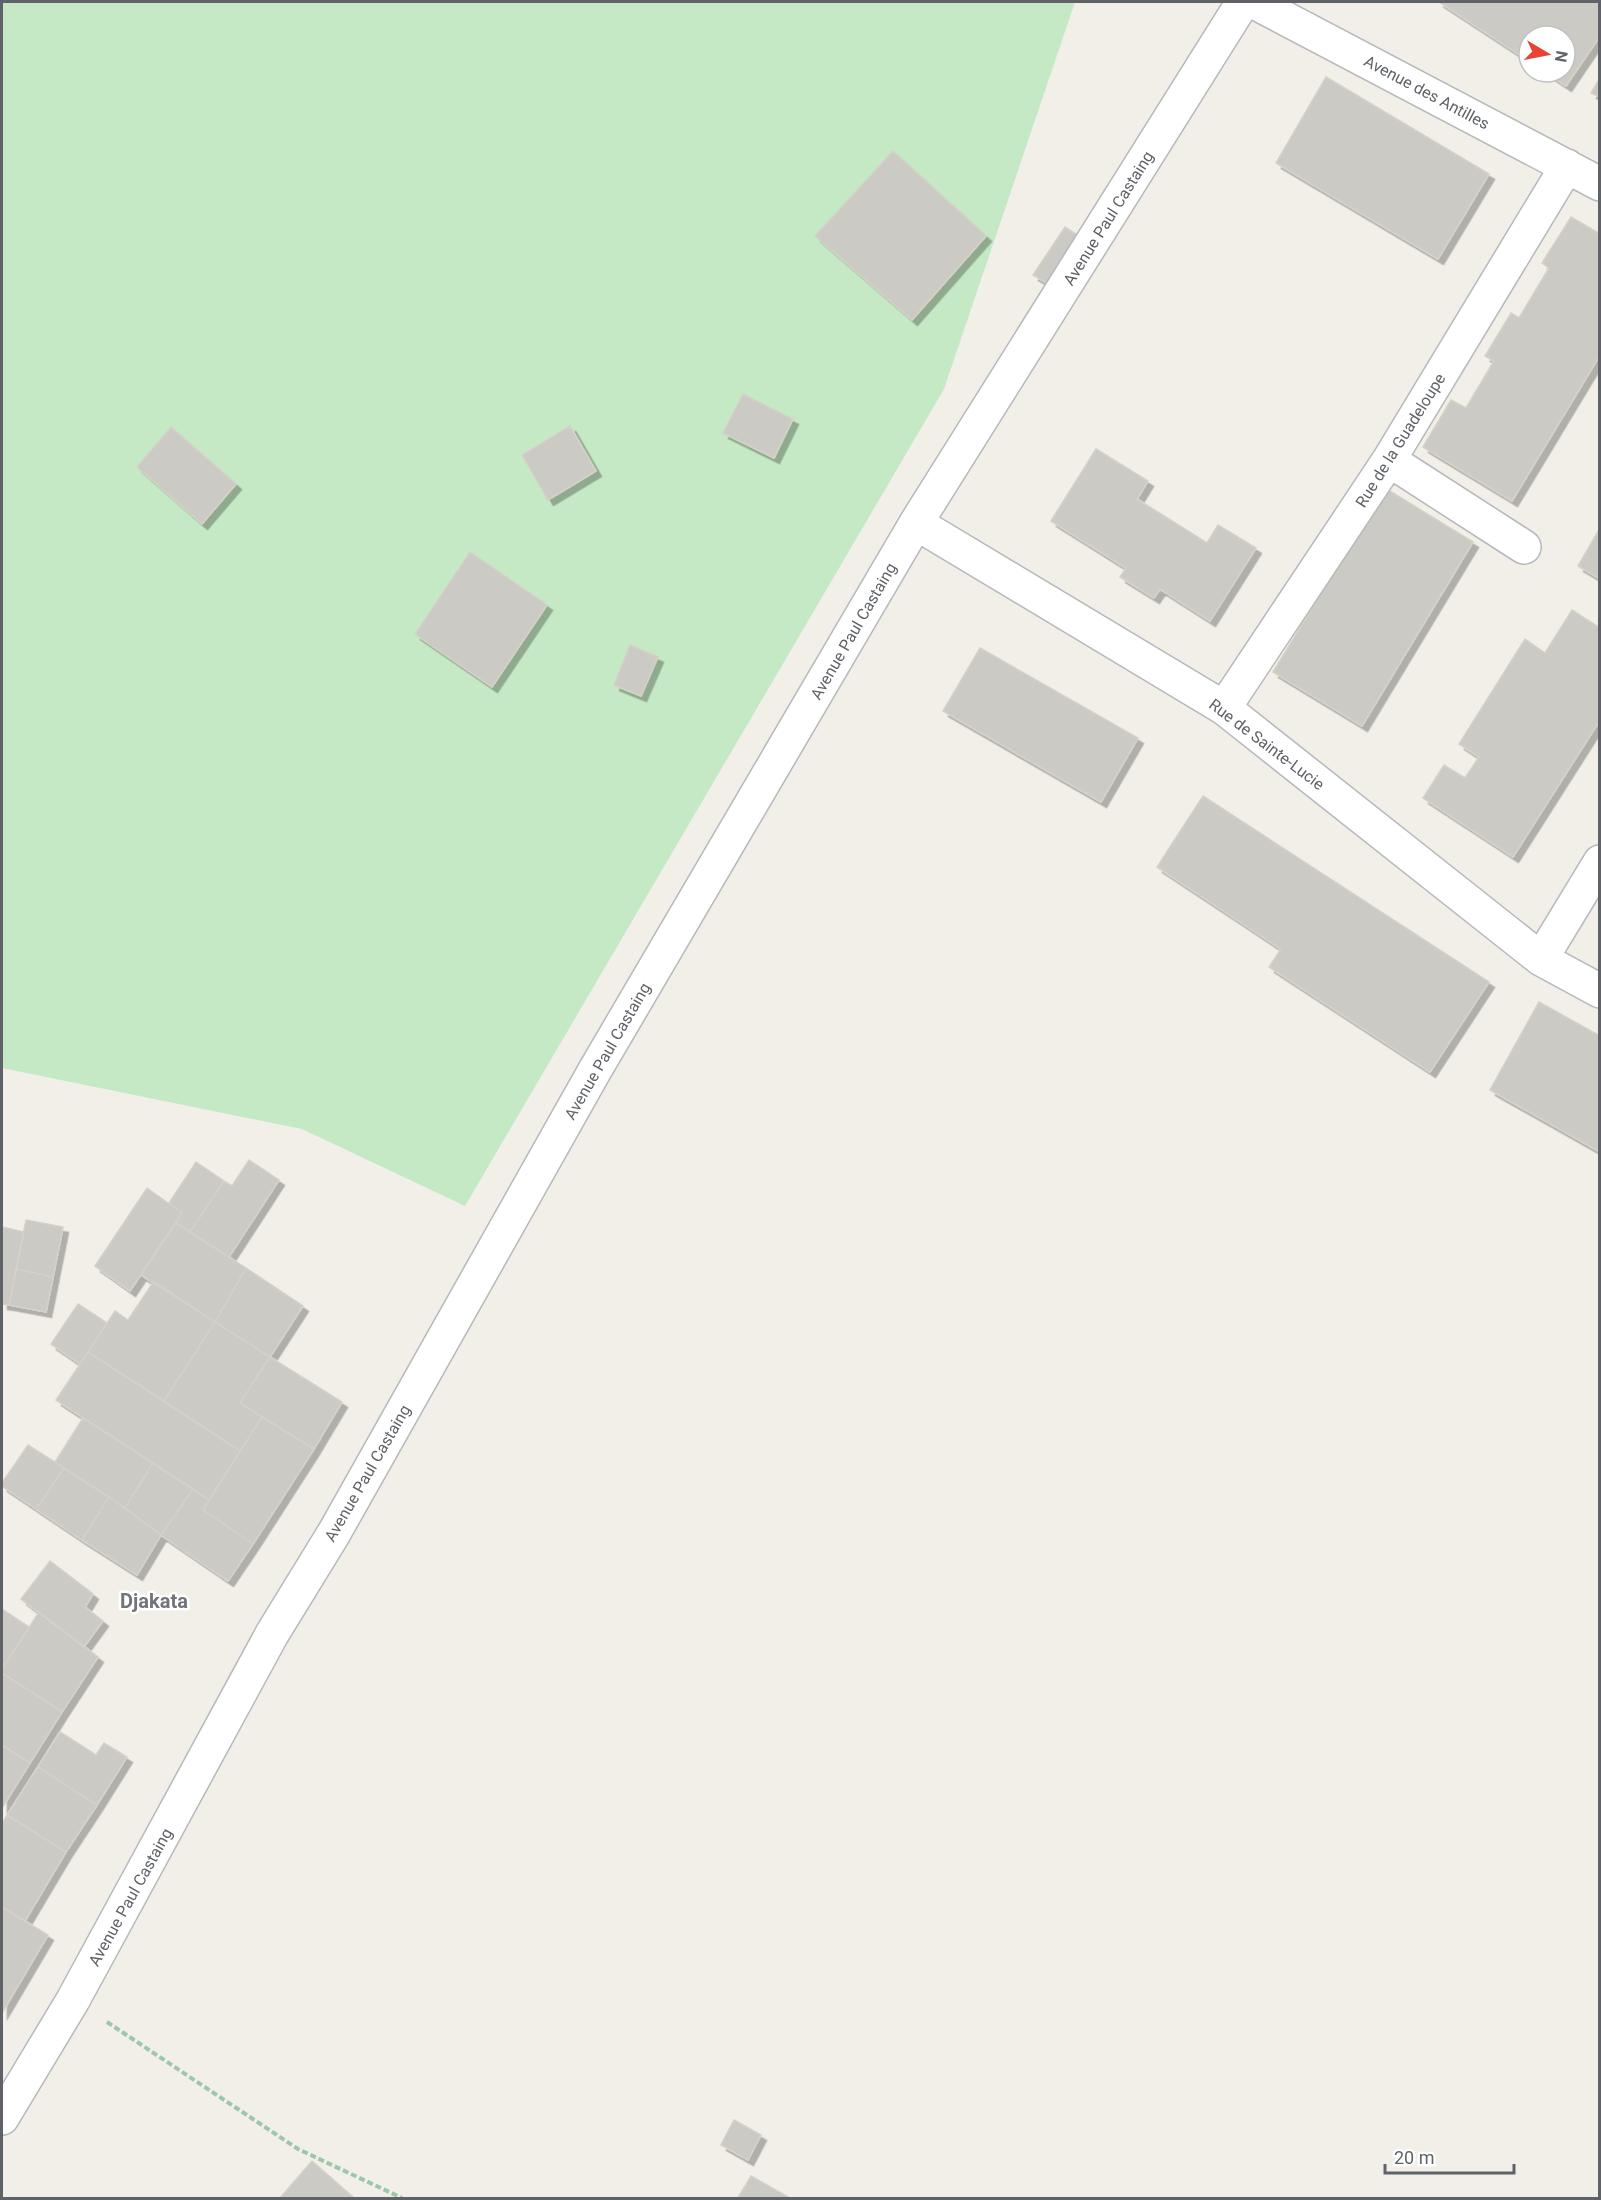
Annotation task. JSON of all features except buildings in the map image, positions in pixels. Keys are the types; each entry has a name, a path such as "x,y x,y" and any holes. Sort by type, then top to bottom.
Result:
{"street":[{"name":"Avenue Paul Castaing","path":"2,2118 74,2000 272,1634 334,1533 607,1049 916,524 1243,2"},
{"name":"Avenue des Antilles","path":"1254,2 1599,184"},
{"name":"Rue de la Guadeloupe","path":"1224,708 1389,460 1567,166"},
{"path":"1389,460 1524,547"},
{"name":"Rue de Sainte-Lucie","path":"916,524 1224,708 1541,959 1599,991"},
{"path":"1541,959 1599,862"}],"path":[{"path":"74,2000 298,2149 402,2199"}],"green space":[{"path":"2,2 1075,2 944,389 465,1206 302,1129 2,1068"}],"district":[{"name":"Djakata","path":"154,1601"}]}
